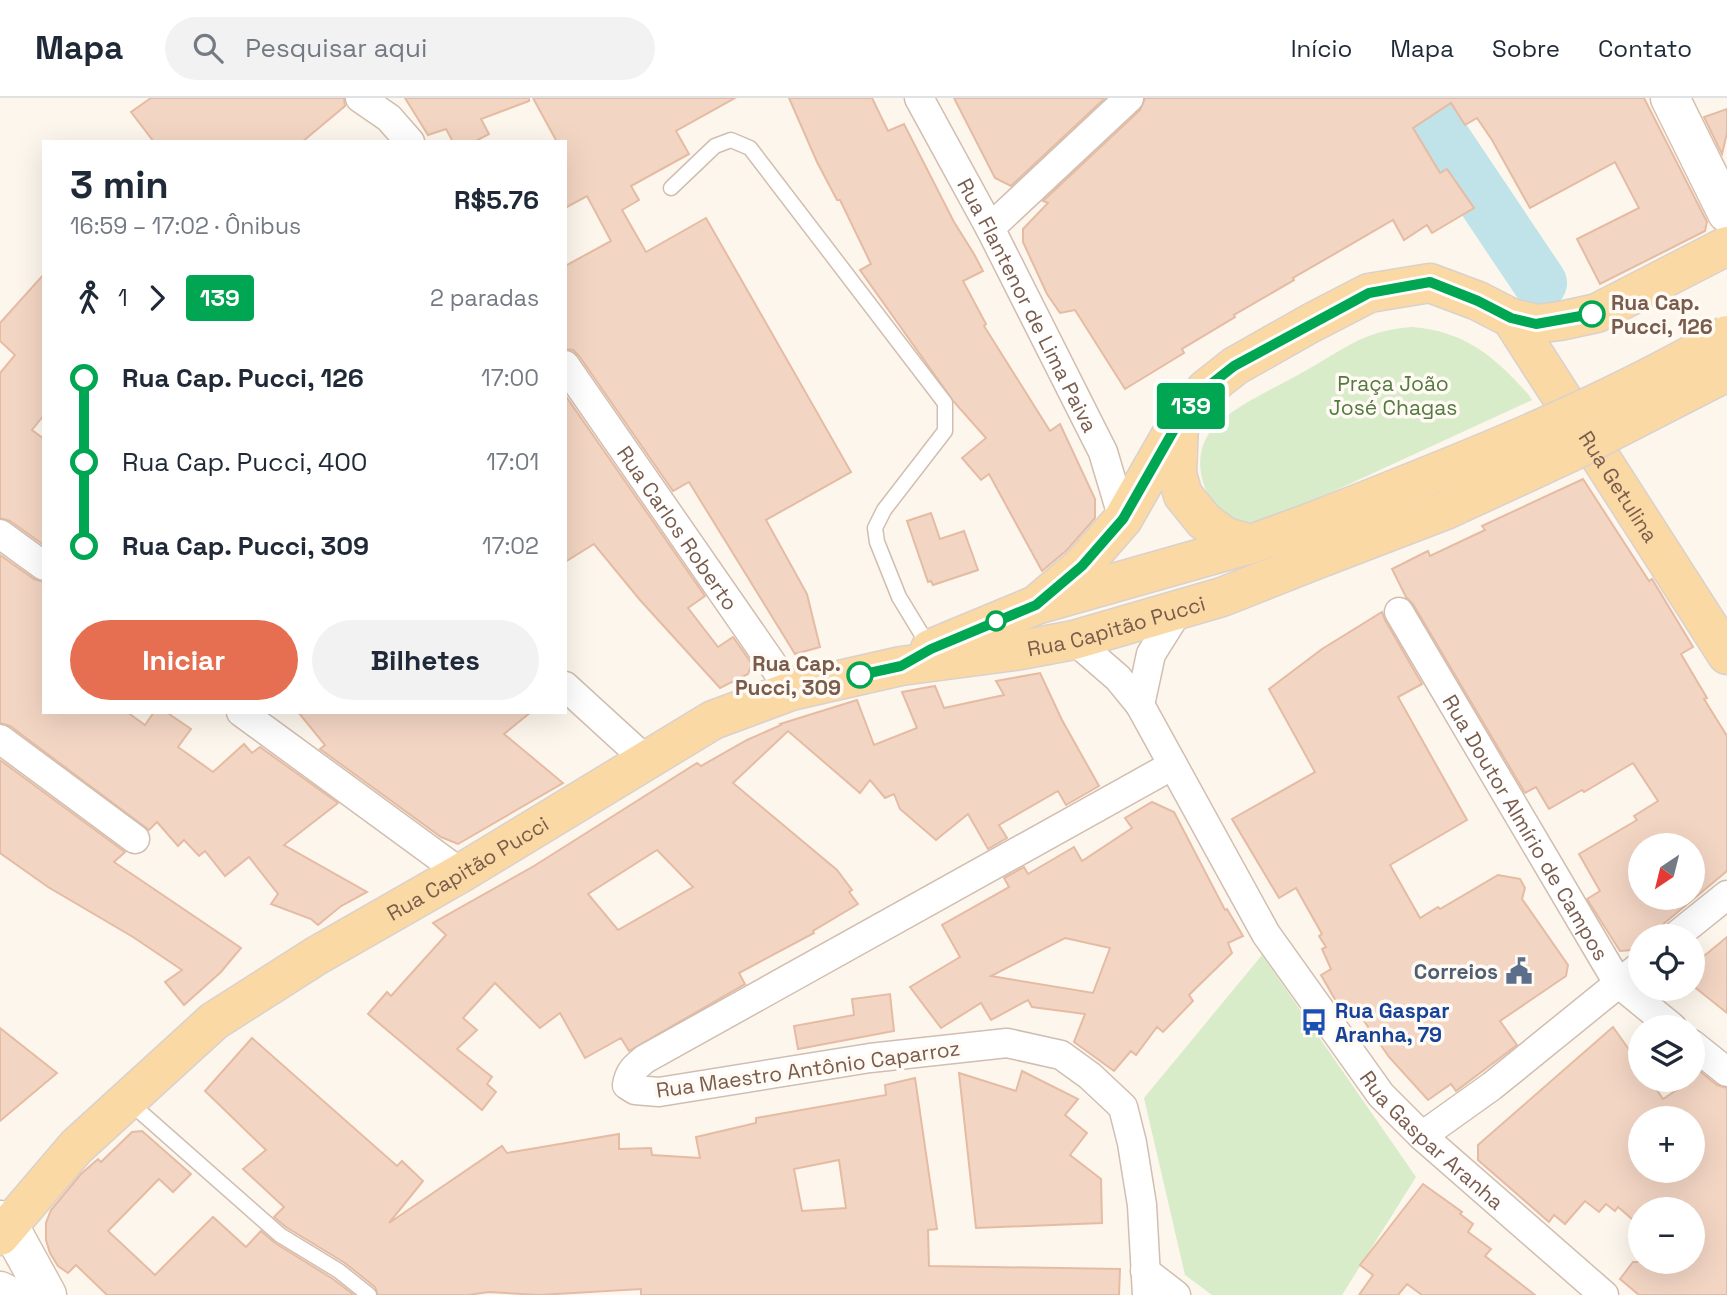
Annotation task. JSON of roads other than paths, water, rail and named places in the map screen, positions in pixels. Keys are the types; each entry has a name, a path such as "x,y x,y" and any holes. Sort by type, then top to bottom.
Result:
{"main road":[{"path":"1670,98 1727,213"},
{"path":"1036,605 1082,566 1123,519 1179,421 1206,388 1234,366 1369,293 1430,282 1478,301 1511,318 1536,324 1560,321 1597,313 1727,246"},
{"path":"1550,377 1556,357 1597,313"},
{"name":"Rua Getulina","path":"1511,318 1727,655"},
{"path":"1316,540 1695,354 1727,335"},
{"path":"1036,605 1251,544 1316,540 1448,509 1569,453 1727,372"},
{"path":"1179,421 1177,474 1183,495 1204,521 1226,537 1251,544"},
{"name":"Rua Capitão Pucci","path":"916,657 1015,651 1074,640 1178,611 1222,597 1316,540"},
{"name":"Rua Capitão Pucci","path":"2,1218 214,1021 316,956 461,873 713,720 791,691 916,657 1036,605"},
{"path":"2,1218 47,1295"},
{"path":"0,1291 8,1295"}],"street":[{"path":"360,98 389,118 408,140"},
{"name":"Rua Flantenor de Lima Paiva","path":"919,98 990,229 1103,452 1123,519"},
{"path":"990,229 1129,98"},
{"name":"Rua Carlos Roberto","path":"567,368 791,691"},
{"path":"0,534 42,565"},
{"path":"1140,705 1151,654 1178,611"},
{"name":"Rua Doutor Almírio de Campos","path":"1399,612 1628,972"},
{"name":"Rua Gaspar Aranha","path":"1074,640 1118,678 1140,705 1266,934 1381,1095 1422,1136 1604,1295"},
{"path":"567,687 647,761"},
{"path":"244,714 461,873"},
{"path":"0,739 135,839"},
{"name":"Rua Maestro Antônio Caparroz","path":"1146,1283 1142,1205 1123,1107 1090,1076 1061,1055 1007,1043 870,1058 659,1092 635,1090 627,1085 633,1068 645,1059 1173,765"},
{"path":"1691,924 1727,895"},
{"path":"1422,1136 1492,1086 1628,975"},
{"name":"Rua Doutor Almírio de Campos","path":"1651,1001 1662,1015"},
{"path":"1705,1054 1727,1072"},
{"path":"1146,1283 1176,1295"}],"lane":[{"path":"671,188 715,146 731,140 750,148 945,403 945,431 900,488 875,528 877,542 899,597 916,657"},
{"path":"128,1101 280,1235 339,1271 369,1295"}],"waterway":[{"path":"1416,98 1540,283"}],"place":[{"name":"Rua Cap. Pucci, 126","path":"1592,314"},
{"name":"Rua Cap. Pucci, 309","path":"860,675"},
{"name":"Correios","path":"1519,971"},
{"name":"Rua Gaspar Aranha, 79","path":"1314,1022"}],"park label":[{"name":"Praça João José Chagas","path":"1393,395"}]}
